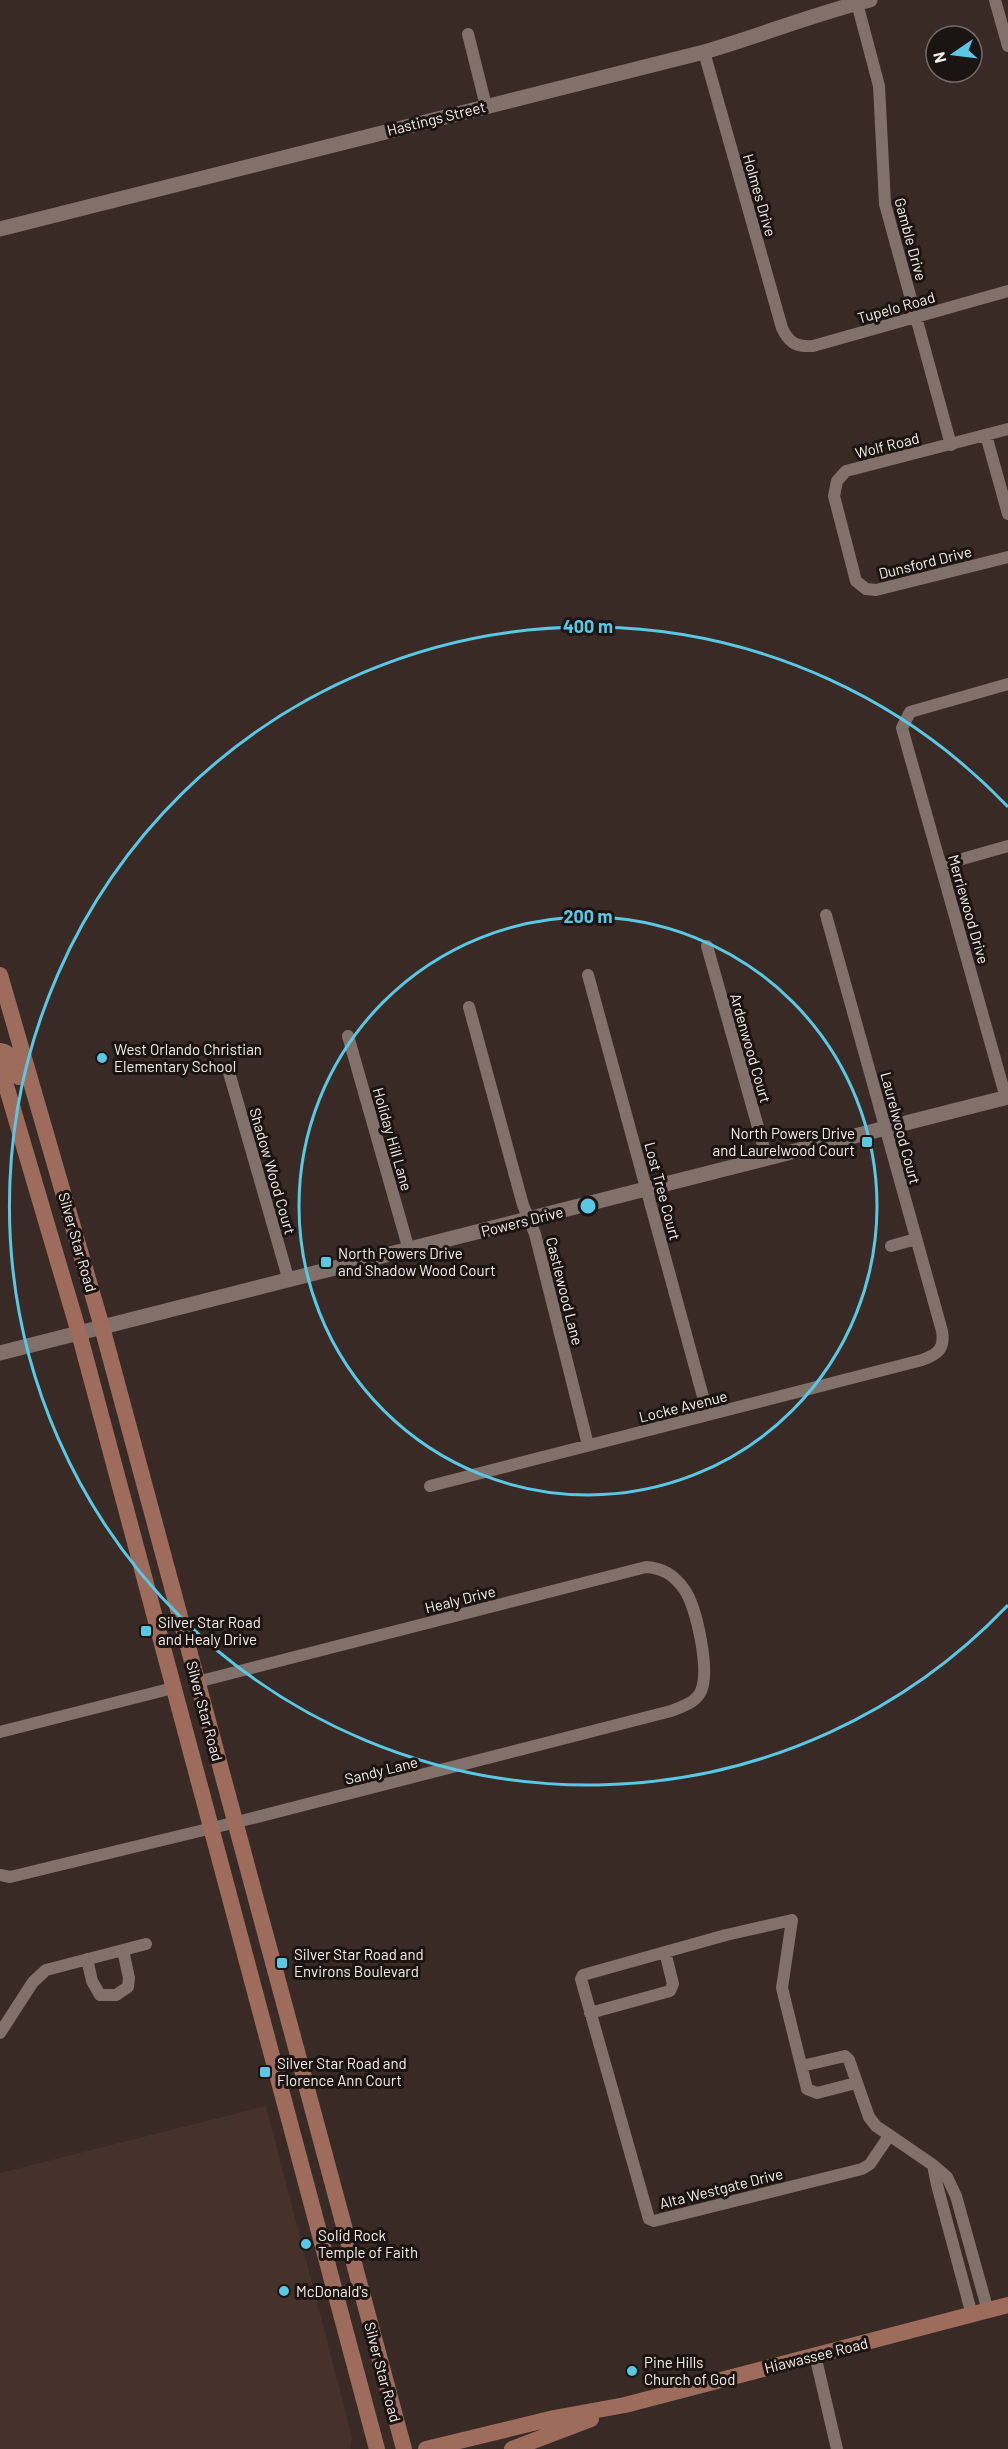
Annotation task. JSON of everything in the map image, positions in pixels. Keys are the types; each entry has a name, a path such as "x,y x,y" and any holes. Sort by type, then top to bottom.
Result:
{"main road":[{"name":"Silver Star Road","path":"0,975 102,1327 404,2449"},
{"path":"0,1051 6,1052 13,1059 34,1132 55,1163"},
{"name":"Silver Star Road","path":"0,1065 79,1333 377,2449"},
{"path":"287,2112 302,2124 317,2181 334,2193"},
{"name":"Hiawassee Road","path":"426,2449 554,2418 625,2405 1008,2306"},
{"name":"Hiawassee Road","path":"512,2449 625,2405"}],"street":[{"path":"995,0 1008,46"},
{"name":"Hastings Street","path":"0,229 704,52 863,2"},
{"name":"Gamble Drive","path":"863,2 879,86 885,204 951,445"},
{"path":"468,34 486,106"},
{"name":"Holmes Drive","path":"704,52 782,328 793,344"},
{"name":"Tupelo Road","path":"793,344 802,347 813,346 1008,291"},
{"name":"Wolf Road","path":"846,541 834,496 837,481 846,471 1008,429"},
{"path":"986,435 1008,514"},
{"name":"Dunsford Drive","path":"846,541 856,581 866,589 876,590 1008,557"},
{"name":"Merriewood Drive","path":"1007,1097 902,728 910,712 1008,684"},
{"path":"941,865 1008,846"},
{"name":"Laurelwood Court","path":"826,915 942,1331 944,1343 941,1349"},
{"name":"Ardenwood Court","path":"706,946 767,1159"},
{"name":"Lost Tree Court","path":"588,975 708,1415"},
{"name":"Castlewood Lane","path":"469,1007 523,1205 536,1234 588,1445"},
{"name":"Holiday Hill Lane","path":"348,1036 409,1250"},
{"name":"Shadow Wood Court","path":"228,1069 289,1281"},
{"name":"Powers Drive","path":"0,1353 1007,1097"},
{"path":"891,1246 916,1239"},
{"name":"Locke Avenue","path":"430,1486 922,1360 935,1356 941,1349"},
{"name":"Healy Drive","path":"197,1682 646,1567 658,1568 670,1574 685,1590 697,1628"},
{"name":"Sandy Lane","path":"0,1875 10,1877 211,1828 659,1714 688,1704 700,1694 705,1678 697,1628"},
{"path":"0,1732 173,1688"},
{"name":"Alta Westgate Drive","path":"856,2083 812,2092 807,2089 782,1988 792,1920 665,1952 583,1975 581,1979 646,2215 654,2221 862,2169 870,2164 888,2136"},
{"path":"0,2033 33,1982 46,1970 146,1944"},
{"path":"87,1959 92,1981 100,1995 116,1995 128,1987 129,1978 123,1950"},
{"path":"590,2013 670,1991 673,1984 665,1952"},
{"path":"802,2066 845,2056 849,2060 869,2117 888,2136 933,2165 937,2184 980,2313"},
{"path":"815,2355 837,2449"}],"shaded area":[{"path":"266,2106 352,2437 350,2449 0,2449 0,2173"}],"place":[{"name":"West Orlando Christian Elementary School","path":"102,1058"},
{"name":"North Powers Drive and Laurelwood Court","path":"867,1142"},
{"name":"North Powers Drive and Shadow Wood Court","path":"326,1262"},
{"name":"Silver Star Road and Healy Drive","path":"146,1631"},
{"name":"Silver Star Road and Environs Boulevard","path":"282,1963"},
{"name":"Silver Star Road and Florence Ann Court","path":"265,2072"},
{"name":"Solid Rock Temple of Faith","path":"306,2244"},
{"name":"McDonald's","path":"284,2291"},
{"name":"Pine Hills Church of God","path":"632,2371"}]}
